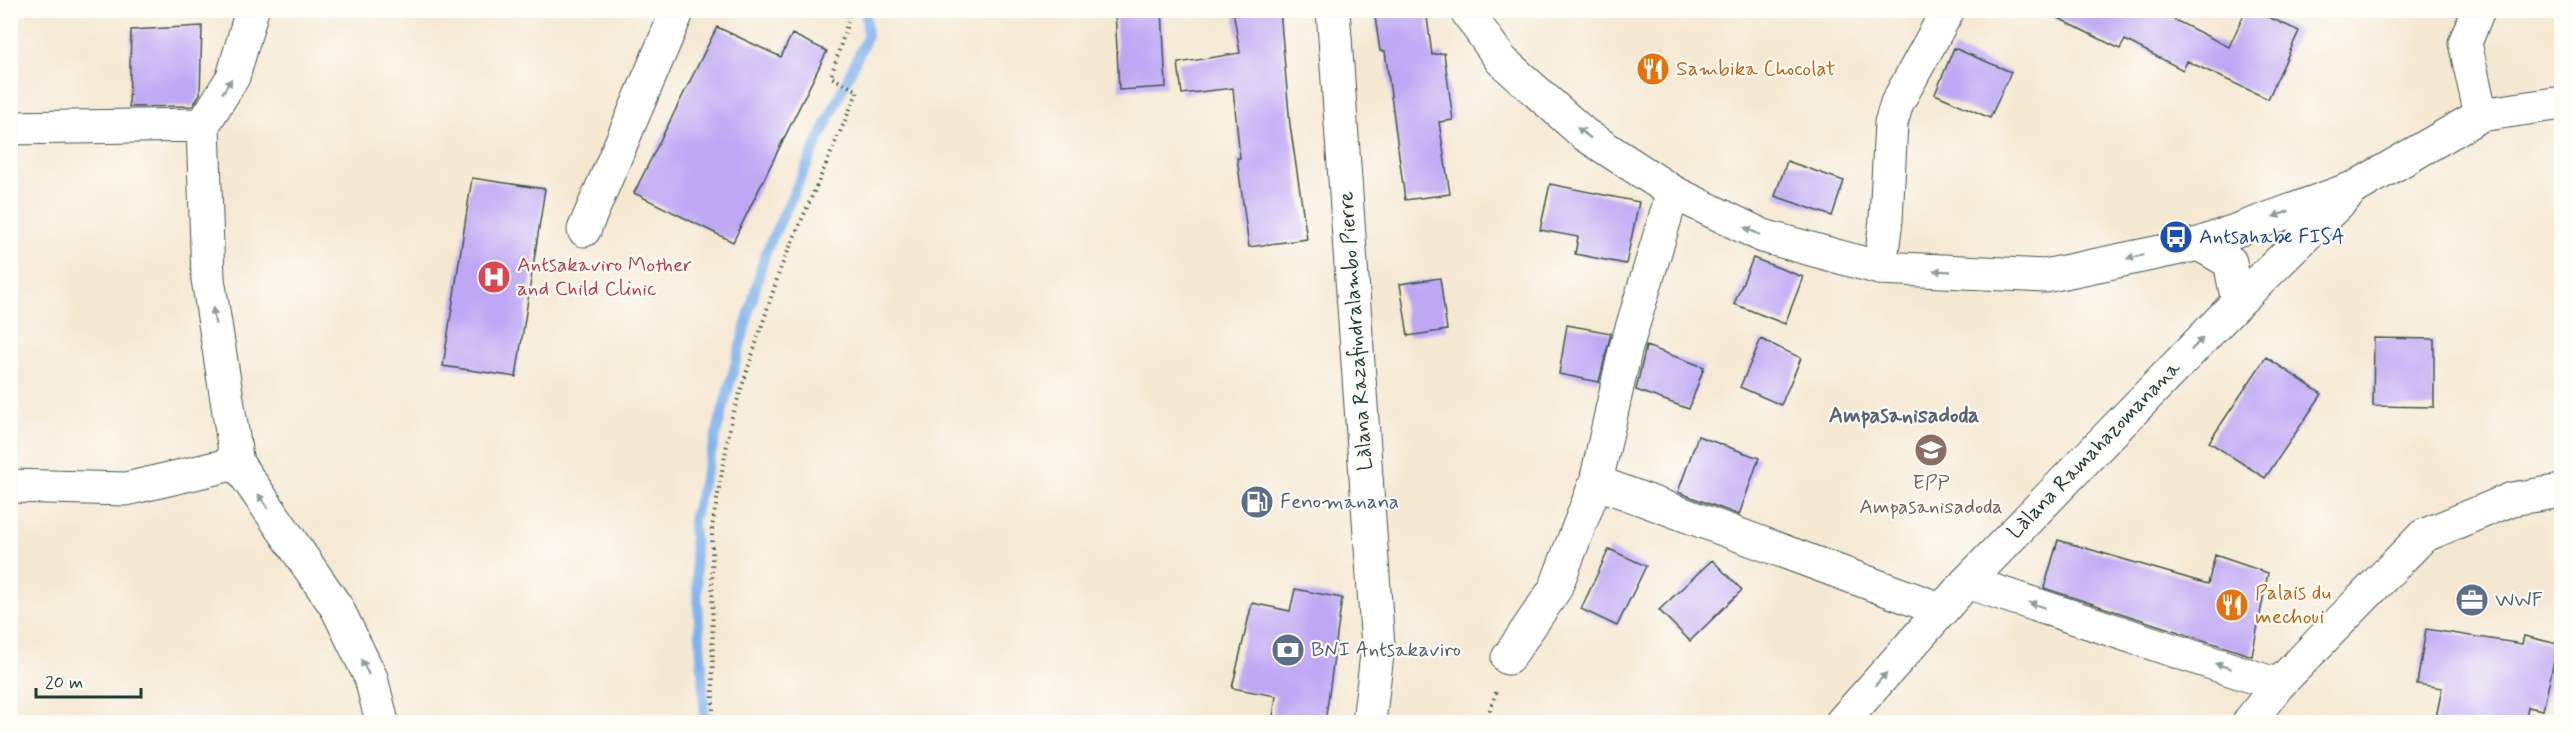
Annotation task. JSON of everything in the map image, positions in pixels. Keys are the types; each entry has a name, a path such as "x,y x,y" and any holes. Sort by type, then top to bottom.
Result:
{"main road":[{"path":"252,10 233,77 203,124 208,279 237,463 337,608 370,678 382,723"},
{"path":"584,230 678,10"},
{"name":"Làlana Razafindralambo Pierre","path":"1333,10 1378,646 1369,723"},
{"path":"1466,10 1501,60 1584,134 1673,192 1762,236 1880,268 2045,276 2199,244 2356,187 2481,115 2562,103"},
{"path":"1880,268 1886,220 1891,123 1897,103 1948,10"},
{"path":"2478,10 2465,43 2481,115"},
{"path":"10,128 203,124"},
{"name":"Làlana Ramahazomanana","path":"1842,723 1967,582 2238,302 2356,187"},
{"path":"1508,658 1555,589 1596,482 1625,351 1673,192"},
{"path":"2199,244 2230,262 2238,302"},
{"path":"10,486 126,489 237,463"},
{"path":"1596,482 1942,610"},
{"path":"2249,723 2278,685 2423,536 2512,499 2562,491"},
{"path":"1967,582 2278,685"}],"path":[{"path":"713,723 712,527 732,417 781,267 858,91 831,77 848,21 848,10"}],"building":[{"path":"1115,10 1162,10 1166,87 1119,90"},
{"path":"1233,10 1280,10 1290,125 1307,239 1249,247 1237,158 1240,158 1233,88 1182,94 1178,63 1240,53"},
{"path":"1374,10 1426,10 1432,55 1444,53 1453,120 1439,122 1450,194 1405,200 1385,51 1380,51"},
{"path":"2042,10 2157,11 2229,47 2246,10 2253,10 2299,31 2268,99 2187,61 2183,70 2125,40 2120,49"},
{"path":"202,26 200,94 193,106 129,107 131,30"},
{"path":"717,27 781,57 792,34 827,51 733,242 634,193"},
{"path":"1954,48 2011,72 1990,118 1935,94"},
{"path":"1787,161 1844,181 1832,216 1775,196"},
{"name":"Antsakaviro Mother and Child Clinic","path":"472,178 545,189 516,377 443,366"},
{"path":"1550,184 1639,202 1626,264 1575,254 1578,237 1540,230"},
{"path":"1753,258 1803,277 1785,324 1734,304"},
{"path":"1440,278 1447,330 1408,336 1400,284"},
{"path":"1567,325 1611,333 1599,382 1559,374"},
{"path":"2374,338 2434,339 2434,407 2373,406"},
{"path":"1761,339 1801,358 1781,405 1740,387"},
{"path":"1646,346 1704,367 1689,409 1636,390"},
{"path":"2266,357 2322,394 2265,478 2209,442"},
{"path":"1698,436 1759,458 1739,515 1678,492"},
{"path":"2058,540 2208,584 2215,555 2268,573 2252,656 2044,588"},
{"path":"1609,549 1646,566 1617,626 1581,609"},
{"path":"1712,560 1742,590 1690,641 1659,610"},
{"name":"BNI Antsakaviro","path":"1295,589 1342,598 1325,723 1272,723 1276,696 1232,688 1252,603 1290,611"},
{"path":"2426,629 2522,644 2524,636 2558,644 2543,710 2528,707 2525,723 2435,723 2442,688 2417,684"}],"waterway":[{"path":"705,722 693,520 765,254 867,37 866,10"}],"place":[{"name":"Sambika Chocolat","path":"1653,69"},
{"name":"Antsahabe FISA","path":"2176,237"},
{"name":"Antsakaviro Mother and Child Clinic","path":"494,277"},
{"name":"EPP Ampasanisadoda","path":"1931,450"},
{"name":"Fenomanana","path":"1257,502"},
{"name":"WWF","path":"2472,600"},
{"name":"Palais du mechoui","path":"2232,605"},
{"name":"BNI Antsakaviro","path":"1288,650"}],"district":[{"name":"Ampasanisadoda","path":"1904,416"}]}
